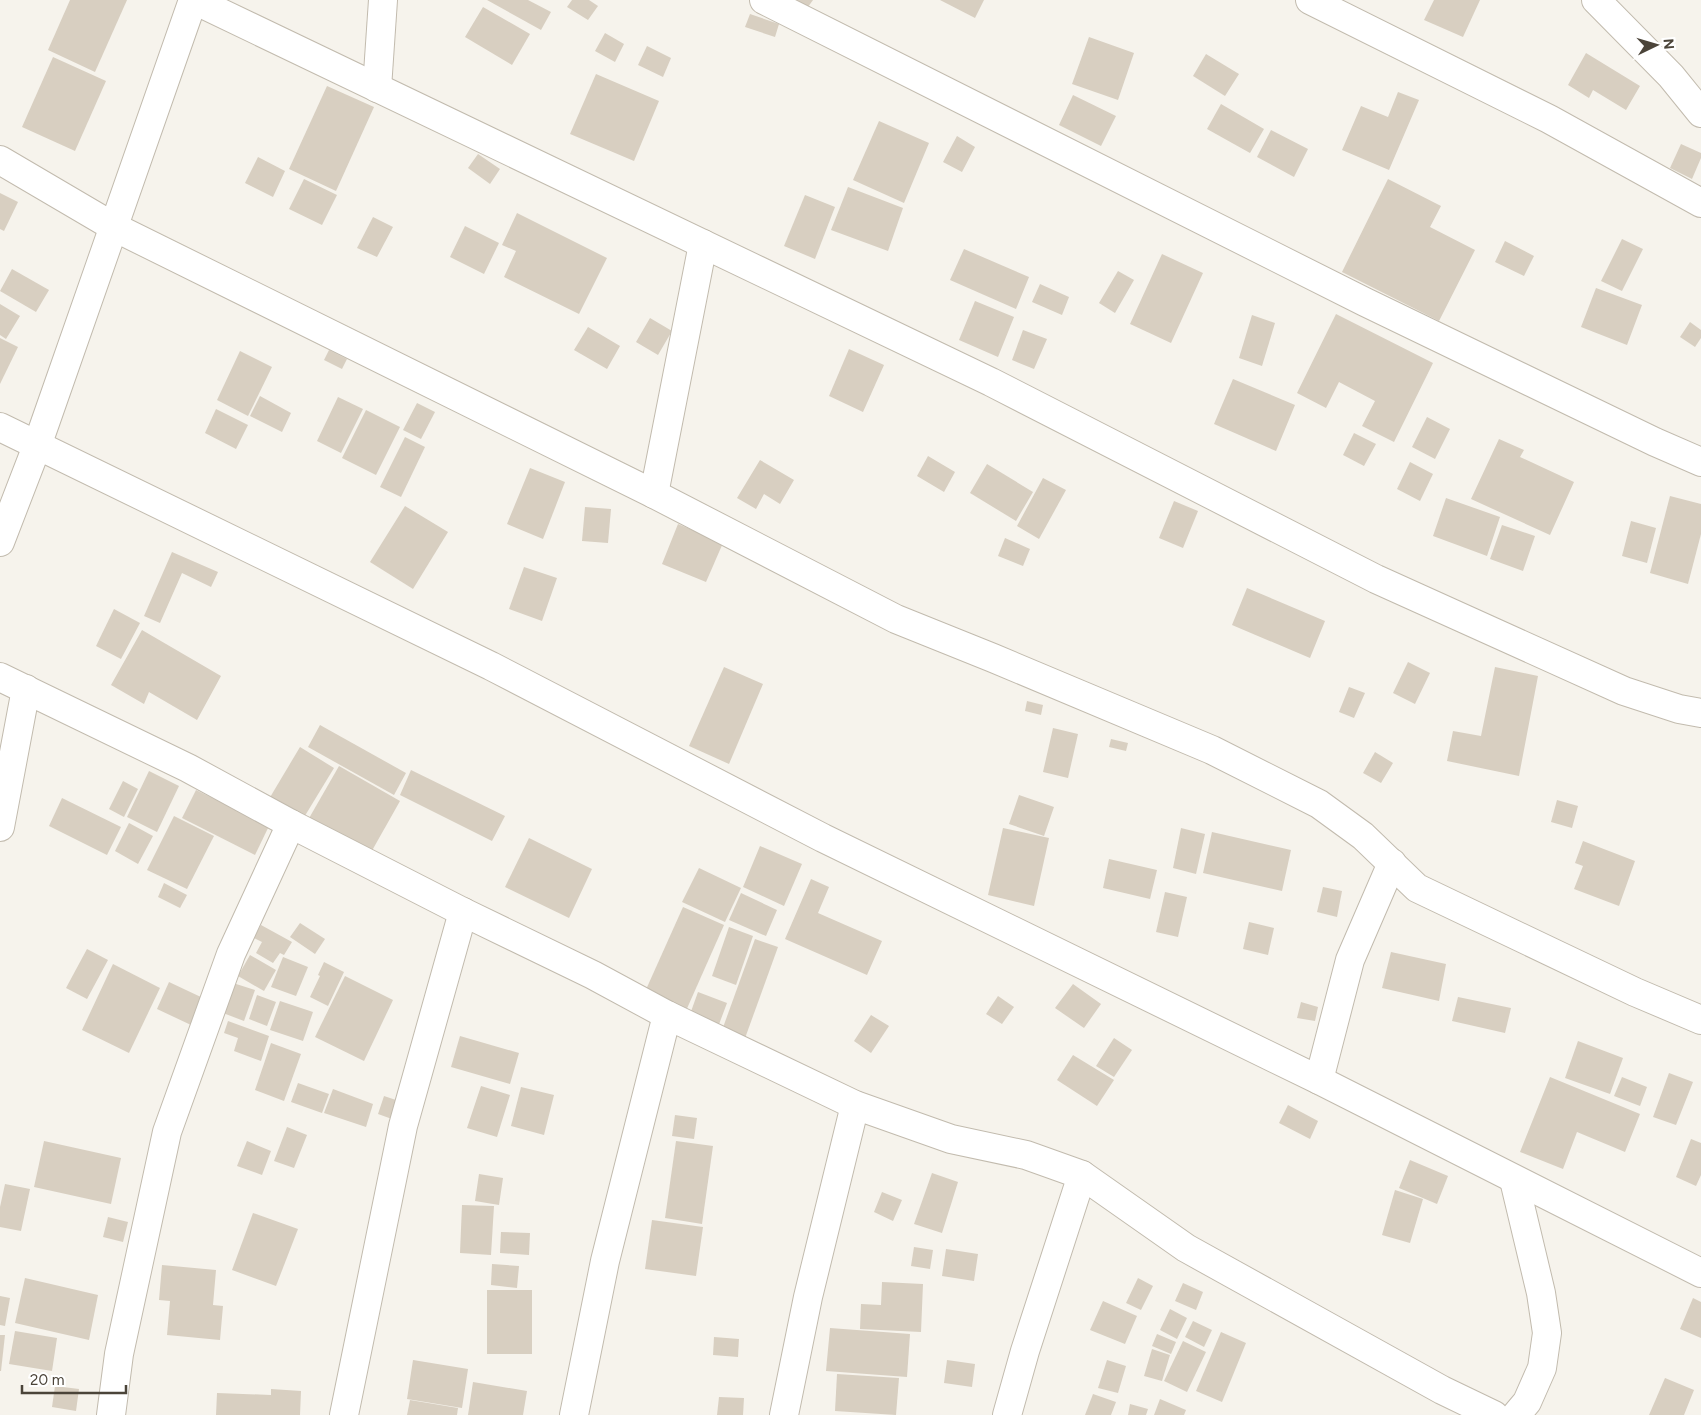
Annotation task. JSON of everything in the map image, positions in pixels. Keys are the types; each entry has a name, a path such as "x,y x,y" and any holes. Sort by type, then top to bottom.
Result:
{"street":[{"path":"0,542 37,446 193,0 991,382 1376,579 1624,690 1679,709 1701,713"},
{"path":"377,88 383,0"},
{"path":"764,0 1365,302 1655,442 1701,462"},
{"path":"1310,0 1549,119 1701,203"},
{"path":"1596,0 1671,76 1701,113"},
{"path":"0,160 114,227 654,494 896,619 1212,750 1319,804 1363,836 1417,888 1635,992 1701,1020"},
{"path":"654,494 703,244"},
{"path":"0,427 491,666 823,838 1319,1080 1701,1273"},
{"path":"0,677 188,768 290,824 463,912 593,975 667,1015 855,1105 951,1139 1026,1155 1082,1175 1186,1248 1442,1390 1494,1415"},
{"path":"0,827 26,690"},
{"path":"111,1415 118,1354 167,1132 231,954 290,824"},
{"path":"1319,1080 1350,960 1392,863"},
{"path":"344,1415 403,1126 463,912"},
{"path":"574,1415 605,1260 667,1015"},
{"path":"784,1415 808,1297 855,1105"},
{"path":"1007,1415 1025,1352 1082,1175"},
{"path":"1514,1180 1541,1292 1547,1333 1542,1368 1527,1402 1516,1415"}],"building":[{"path":"70,0 127,0 95,72 48,50"},
{"path":"487,0 528,0 551,12 541,30"},
{"path":"572,0 589,0 598,6 588,20 567,7"},
{"path":"797,0 813,0 808,7"},
{"path":"940,0 984,0 975,18"},
{"path":"1434,0 1480,0 1463,37 1424,20"},
{"path":"483,7 530,34 512,65 465,37"},
{"path":"750,14 779,24 775,37 745,27"},
{"path":"605,33 624,44 615,62 595,51"},
{"path":"1089,37 1134,53 1118,100 1072,84"},
{"path":"647,46 671,58 663,77 638,65"},
{"path":"1586,53 1640,86 1626,110 1593,90 1589,98 1568,85"},
{"path":"1206,54 1239,74 1225,96 1193,76"},
{"path":"53,57 106,81 75,151 22,127"},
{"path":"596,74 659,101 634,161 570,134"},
{"path":"327,86 374,107 336,191 289,169"},
{"path":"1398,92 1419,100 1389,170 1342,150 1361,106 1388,117"},
{"path":"1073,95 1116,116 1101,146 1059,125"},
{"path":"1221,104 1264,129 1250,153 1207,129"},
{"path":"879,121 929,143 904,203 853,180"},
{"path":"1271,130 1308,149 1294,177 1257,157"},
{"path":"957,136 975,147 962,172 943,162"},
{"path":"1681,144 1701,153 1701,158 1692,179 1670,168"},
{"path":"478,154 500,169 490,184 468,168"},
{"path":"258,157 285,171 273,197 245,183"},
{"path":"304,179 337,195 322,225 289,209"},
{"path":"1388,179 1441,206 1430,227 1475,250 1439,321 1342,272"},
{"path":"848,187 903,208 888,251 831,230"},
{"path":"0,193 18,202 4,231 0,229"},
{"path":"805,195 835,207 815,259 784,246"},
{"path":"517,213 607,258 579,314 504,277 516,251 502,245"},
{"path":"373,217 393,227 377,257 357,248"},
{"path":"465,226 499,243 484,274 450,257"},
{"path":"1622,239 1643,249 1622,291 1601,281"},
{"path":"1505,241 1534,256 1524,276 1495,262"},
{"path":"964,249 1029,277 1016,309 950,280"},
{"path":"1162,254 1203,273 1171,343 1130,324"},
{"path":"12,269 49,290 36,312 0,291"},
{"path":"1118,271 1134,280 1115,313 1099,303"},
{"path":"1040,284 1069,297 1062,315 1032,302"},
{"path":"1596,288 1642,305 1627,345 1581,327"},
{"path":"975,301 1014,317 998,357 959,340"},
{"path":"0,304 20,316 6,339 0,335"},
{"path":"1336,314 1433,363 1394,442 1362,426 1375,401 1339,382 1326,408 1297,393"},
{"path":"1252,315 1275,323 1262,366 1239,358"},
{"path":"650,318 672,331 658,355 636,342"},
{"path":"1690,322 1701,330 1701,338 1695,347 1680,337"},
{"path":"588,327 620,346 607,369 574,350"},
{"path":"1023,330 1047,339 1034,369 1012,360"},
{"path":"0,338 18,347 0,384"},
{"path":"849,349 884,365 863,412 829,396"},
{"path":"329,350 347,359 342,369 324,360"},
{"path":"240,351 272,367 248,416 217,400"},
{"path":"1233,379 1295,405 1276,451 1214,424"},
{"path":"260,396 291,413 282,432 250,416"},
{"path":"338,397 363,409 341,453 317,441"},
{"path":"417,403 435,412 421,439 403,430"},
{"path":"216,409 248,425 236,449 205,433"},
{"path":"366,410 400,427 376,475 342,458"},
{"path":"1427,417 1450,429 1435,459 1412,447"},
{"path":"1354,433 1376,444 1364,466 1343,455"},
{"path":"405,437 425,447 401,497 380,487"},
{"path":"1499,439 1524,450 1520,457 1574,482 1550,535 1471,499"},
{"path":"928,456 955,472 944,492 917,476"},
{"path":"760,460 794,480 780,504 764,494 756,509 737,498"},
{"path":"1410,462 1433,474 1420,501 1397,489"},
{"path":"987,464 1033,492 1016,521 970,493"},
{"path":"530,468 565,482 543,539 507,524"},
{"path":"1043,478 1066,490 1039,539 1017,526"},
{"path":"1670,496 1701,504 1701,534 1688,584 1650,573"},
{"path":"1446,498 1500,517 1487,556 1433,536"},
{"path":"1174,501 1198,511 1183,548 1159,538"},
{"path":"405,506 448,532 413,589 370,562"},
{"path":"585,507 611,509 608,543 582,541"},
{"path":"1631,521 1656,528 1647,563 1622,556"},
{"path":"678,524 723,543 706,582 662,564"},
{"path":"1502,525 1535,536 1523,571 1490,559"},
{"path":"1005,538 1030,549 1023,566 998,556"},
{"path":"172,552 218,572 211,587 182,573 160,623 144,616"},
{"path":"524,567 557,578 542,621 509,609"},
{"path":"1247,588 1325,621 1310,658 1232,625"},
{"path":"114,609 140,623 121,659 96,646"},
{"path":"142,630 221,676 197,720 149,692 144,704 111,685"},
{"path":"1408,662 1430,673 1415,704 1393,693"},
{"path":"724,667 763,684 729,764 689,746"},
{"path":"1495,667 1538,676 1519,776 1447,761 1453,731 1481,736"},
{"path":"1349,687 1365,693 1354,718 1339,712"},
{"path":"1027,701 1043,705 1041,715 1025,711"},
{"path":"320,725 406,773 394,795 308,747"},
{"path":"1053,728 1078,734 1068,778 1043,772"},
{"path":"1111,739 1128,743 1126,751 1109,747"},
{"path":"300,747 334,768 303,819 269,799"},
{"path":"1375,752 1393,763 1381,783 1363,773"},
{"path":"339,766 400,801 369,856 308,820"},
{"path":"411,770 505,816 492,841 400,795"},
{"path":"149,771 179,786 157,832 127,817"},
{"path":"123,781 138,789 124,817 109,809"},
{"path":"196,790 269,826 255,855 182,818"},
{"path":"1019,795 1054,807 1044,836 1009,824"},
{"path":"62,798 121,827 107,855 49,826"},
{"path":"1557,800 1578,806 1572,828 1551,822"},
{"path":"174,816 214,836 187,889 147,870"},
{"path":"129,823 153,836 138,864 115,851"},
{"path":"1003,828 1049,838 1034,906 988,895"},
{"path":"1181,828 1205,834 1196,874 1173,868"},
{"path":"1212,832 1291,850 1282,891 1203,873"},
{"path":"529,838 592,869 569,918 505,887"},
{"path":"1583,841 1635,861 1619,906 1574,889 1583,866 1575,863"},
{"path":"760,846 802,864 784,906 743,887"},
{"path":"1109,859 1157,870 1150,899 1103,888"},
{"path":"699,868 741,888 725,922 682,902"},
{"path":"811,879 829,887 818,913 882,941 867,975 785,939"},
{"path":"164,883 187,895 180,908 158,897"},
{"path":"1323,887 1342,891 1337,917 1317,912"},
{"path":"1165,892 1187,897 1178,937 1156,932"},
{"path":"741,893 777,910 766,936 729,920"},
{"path":"683,907 724,925 685,1013 644,994"},
{"path":"1249,922 1274,928 1268,955 1243,949"},
{"path":"300,923 325,939 315,954 290,937"},
{"path":"261,925 292,942 284,955 280,953 273,963 256,953 262,942 254,938"},
{"path":"729,927 753,936 736,985 712,976"},
{"path":"755,939 778,947 744,1041 721,1033"},
{"path":"87,949 108,960 87,999 66,988"},
{"path":"1391,952 1446,964 1439,1001 1382,988"},
{"path":"250,955 276,970 264,991 238,976"},
{"path":"283,957 308,967 296,996 271,987"},
{"path":"324,962 344,972 328,1006 310,997"},
{"path":"113,964 160,988 129,1053 82,1030"},
{"path":"345,976 393,1000 364,1061 315,1037"},
{"path":"169,982 203,998 191,1025 157,1009"},
{"path":"233,983 255,990 244,1021 223,1013"},
{"path":"1073,984 1101,1004 1084,1028 1055,1008"},
{"path":"698,992 727,1003 718,1027 689,1017"},
{"path":"257,995 276,1002 267,1026 249,1019"},
{"path":"998,996 1014,1007 1002,1024 986,1014"},
{"path":"1458,997 1511,1008 1505,1033 1452,1021"},
{"path":"280,1001 313,1012 303,1041 270,1030"},
{"path":"1301,1002 1318,1007 1315,1021 1297,1018"},
{"path":"871,1015 889,1026 871,1053 854,1041"},
{"path":"228,1021 269,1036 261,1061 234,1051 238,1038 224,1033"},
{"path":"460,1036 519,1053 510,1084 451,1067"},
{"path":"1114,1038 1132,1050 1114,1077 1096,1066"},
{"path":"1578,1041 1623,1058 1610,1094 1565,1078"},
{"path":"271,1043 301,1054 284,1101 255,1090"},
{"path":"1073,1055 1114,1080 1097,1106 1057,1080"},
{"path":"1669,1073 1693,1082 1676,1125 1653,1117"},
{"path":"1550,1077 1640,1114 1625,1152 1577,1132 1563,1169 1520,1152"},
{"path":"1622,1077 1647,1087 1640,1106 1614,1096"},
{"path":"298,1083 329,1094 322,1113 291,1102"},
{"path":"481,1086 510,1095 497,1137 467,1128"},
{"path":"521,1087 554,1095 544,1135 511,1126"},
{"path":"333,1089 373,1104 366,1127 324,1113"},
{"path":"384,1096 399,1101 392,1119 378,1114"},
{"path":"1288,1105 1318,1121 1310,1139 1279,1123"},
{"path":"675,1115 697,1118 694,1139 672,1136"},
{"path":"287,1127 307,1135 294,1168 274,1161"},
{"path":"1691,1139 1701,1143 1701,1175 1696,1186 1676,1177"},
{"path":"44,1141 121,1158 111,1204 34,1187"},
{"path":"247,1141 271,1151 262,1175 237,1166"},
{"path":"676,1141 713,1146 702,1224 665,1218"},
{"path":"1410,1160 1448,1176 1437,1204 1399,1188"},
{"path":"932,1173 958,1182 942,1233 914,1224"},
{"path":"479,1174 503,1178 499,1205 475,1201"},
{"path":"5,1184 30,1189 21,1231 0,1227 0,1207"},
{"path":"1395,1190 1423,1199 1410,1243 1382,1235"},
{"path":"882,1192 902,1200 893,1221 874,1212"},
{"path":"462,1205 494,1206 491,1255 460,1253"},
{"path":"253,1213 298,1229 276,1286 232,1270"},
{"path":"108,1217 128,1222 123,1242 103,1237"},
{"path":"652,1220 703,1227 696,1276 645,1269"},
{"path":"501,1232 530,1233 529,1255 500,1253"},
{"path":"914,1247 933,1250 930,1269 911,1266"},
{"path":"946,1249 978,1254 974,1281 942,1276"},
{"path":"492,1264 519,1266 517,1288 491,1285"},
{"path":"162,1265 216,1270 213,1305 223,1306 220,1340 167,1335 170,1301 159,1300"},
{"path":"25,1278 98,1295 89,1340 15,1323"},
{"path":"1138,1278 1153,1286 1141,1310 1126,1303"},
{"path":"882,1282 923,1284 921,1332 860,1329 861,1304 881,1305"},
{"path":"1183,1283 1203,1292 1196,1310 1175,1301"},
{"path":"487,1290 532,1290 532,1354 487,1354"},
{"path":"0,1296 10,1298 5,1326 0,1325"},
{"path":"1693,1298 1701,1302 1701,1338 1680,1329"},
{"path":"1103,1301 1137,1316 1125,1344 1090,1330"},
{"path":"1170,1309 1187,1318 1177,1339 1160,1330"},
{"path":"1193,1321 1212,1330 1204,1347 1185,1337"},
{"path":"830,1328 910,1334 907,1377 826,1371"},
{"path":"15,1331 57,1338 52,1371 9,1364"},
{"path":"1221,1332 1246,1343 1222,1402 1196,1391"},
{"path":"1157,1334 1176,1342 1171,1354 1152,1346"},
{"path":"0,1335 5,1335 1,1371 0,1371"},
{"path":"714,1337 739,1339 738,1357 713,1355"},
{"path":"1183,1341 1206,1352 1187,1392 1164,1381"},
{"path":"1152,1349 1170,1355 1162,1381 1144,1376"},
{"path":"413,1360 468,1369 462,1408 407,1399"},
{"path":"947,1360 975,1364 972,1387 944,1383"},
{"path":"1107,1360 1126,1366 1118,1393 1098,1388"},
{"path":"837,1374 899,1378 896,1415 835,1411"},
{"path":"1665,1378 1694,1390 1684,1415 1649,1415"},
{"path":"473,1382 527,1391 523,1415 468,1415"},
{"path":"55,1386 79,1389 76,1411 52,1407"},
{"path":"271,1389 301,1391 300,1415 216,1415 217,1393 271,1395"},
{"path":"1093,1394 1116,1402 1111,1415 1085,1415"},
{"path":"719,1397 744,1398 743,1415 717,1415"},
{"path":"1160,1399 1186,1410 1184,1415 1154,1415"},
{"path":"410,1400 458,1408 457,1415 407,1415"},
{"path":"1130,1404 1148,1409 1146,1415 1128,1415"}]}
